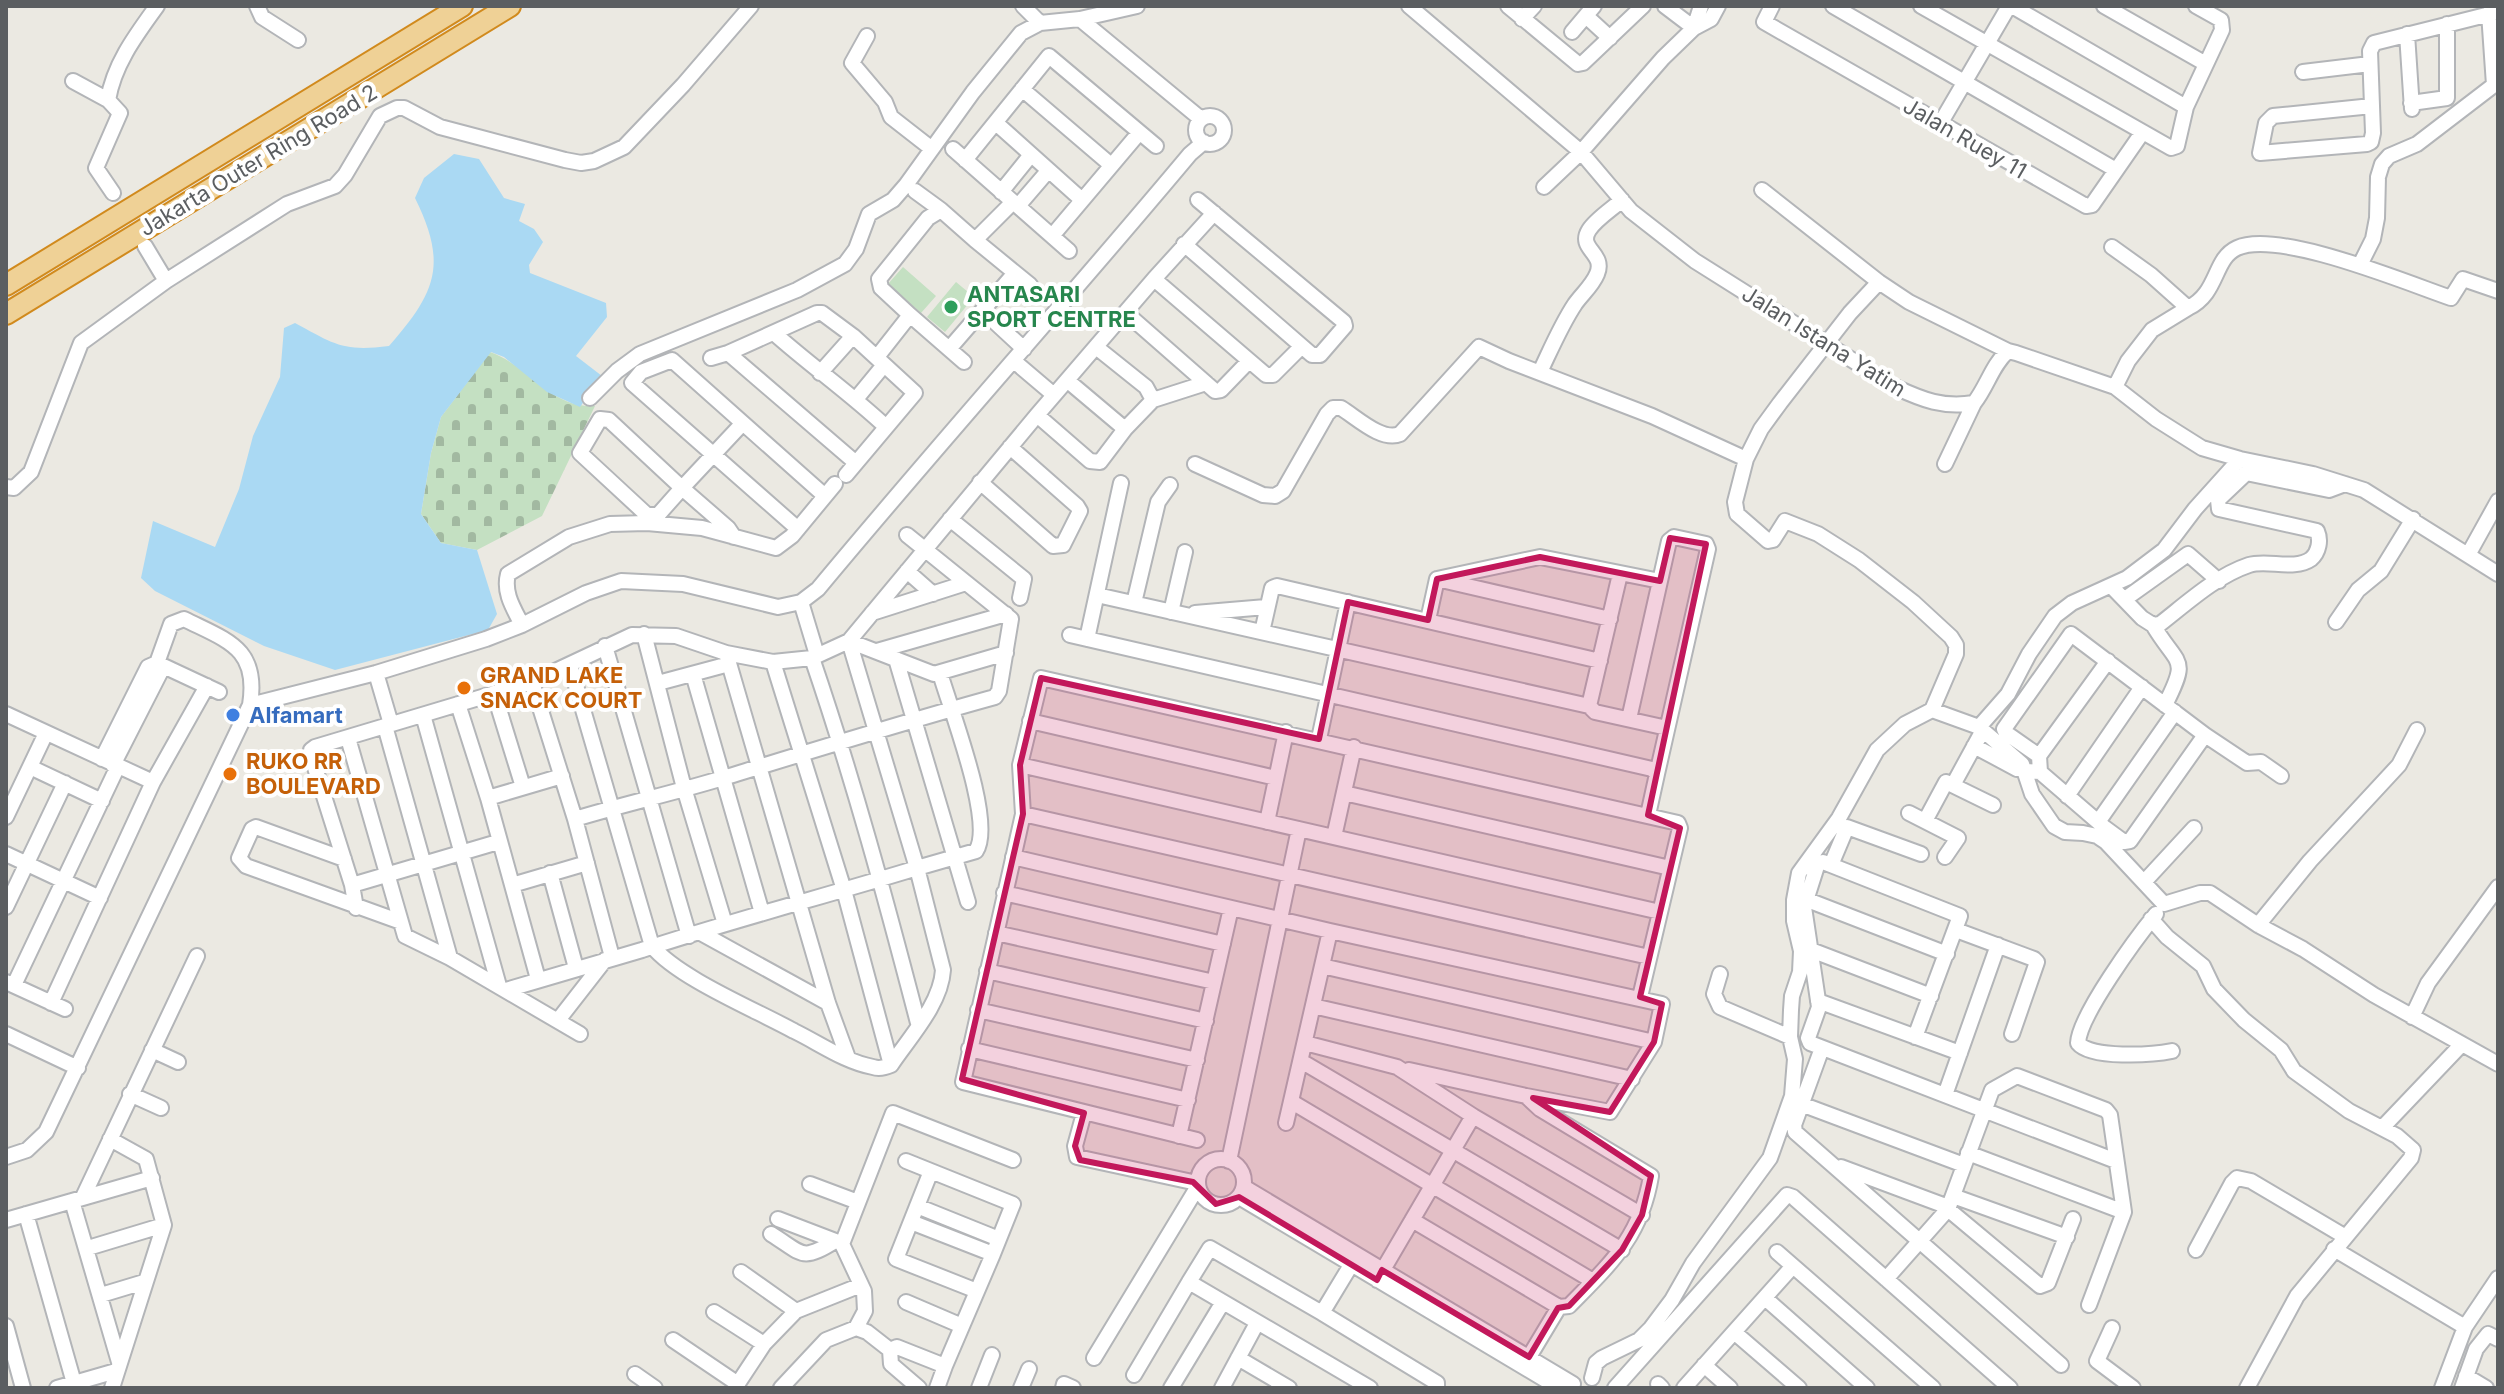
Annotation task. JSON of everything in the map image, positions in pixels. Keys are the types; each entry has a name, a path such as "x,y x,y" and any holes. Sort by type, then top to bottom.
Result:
{"highway":[{"name":"Jakarta Outer Ring Road 2","path":"6,285 462,6"},
{"name":"Jakarta Outer Ring Road 2","path":"6,314 510,6"}],"street":[{"path":"108,100 124,55 157,6"},
{"path":"257,6 262,17 298,40"},
{"path":"6,487 14,488 31,472 81,343 166,281 287,204 335,186 380,116 404,108 440,127 581,163 594,161 624,147 751,6"},
{"path":"1023,6 1040,23"},
{"path":"590,398 617,371 640,354 797,290 845,264 856,249 869,214 893,200 919,170 1009,45 1021,33 1040,23 1080,19 1137,6"},
{"name":"Jalan Istana Yatim","path":"1409,6 1581,152 1631,211 1695,261 1895,387 1927,402 1958,406 1974,403"},
{"path":"1508,6 1578,64 1583,63 1643,6"},
{"path":"1522,19 1534,6"},
{"path":"1665,6 1694,28"},
{"path":"1694,28 1701,6"},
{"path":"1544,187 1581,152 1634,87 1694,28 1711,19 1718,6"},
{"name":"Jalan Ruey 11","path":"1772,6 1764,22 2086,206 2092,205 2142,133"},
{"path":"1833,6 2116,170"},
{"path":"1921,6 2171,148 2177,146 2186,107 2223,25 2221,20 2196,6"},
{"path":"1940,124 2011,6 2186,107"},
{"path":"2104,6 2206,64"},
{"path":"1572,32 1590,11 1610,38"},
{"path":"2360,265 2373,239 2378,177 2382,164 2389,156 2417,144 2495,83 2494,12 2374,43 2370,47 2370,64 2372,106 2373,138 2367,144 2260,153 2266,123 2273,116 2372,106"},
{"path":"1080,19 1201,119"},
{"path":"2407,34 2412,106 2447,98 2447,24"},
{"path":"867,36 852,63 885,102 891,117 932,149"},
{"path":"965,160 1049,56 1156,146"},
{"path":"2303,72 2370,64"},
{"path":"73,81 108,100 120,116 96,168 113,193"},
{"path":"1022,89 1111,165"},
{"path":"1211,116 1221,120 1223,136 1215,143 1200,139 1196,129 1201,119 1211,116"},
{"path":"996,123 1082,200"},
{"path":"1052,236 1139,133"},
{"path":"250,705 376,673 522,625 586,593 630,580 683,584 778,607 801,602 818,589 908,480 1066,302 1190,154 1204,142"},
{"path":"953,149 1069,251"},
{"path":"1001,192 1030,156"},
{"path":"975,240 1048,171"},
{"path":"1762,190 1909,302 2008,351 2115,387 2202,448 2248,465 2313,474 2364,490 2498,574"},
{"path":"915,191 1030,285"},
{"path":"1184,244 1312,355 1320,355 1343,329 1344,322 1198,200"},
{"path":"1540,372 1575,304 1595,280 1601,266 1586,240 1589,230 1622,200"},
{"path":"941,210 928,218 879,279 881,288 964,362"},
{"path":"356,908 352,885 311,752 313,748 532,682 626,636 676,636 728,659 773,662 815,657 849,641 1054,395 1214,213"},
{"path":"2115,387 2128,361 2152,330 2203,299 2226,258 2237,248 2260,243 2360,265 2451,298 2463,279 2498,291"},
{"path":"145,246 166,281"},
{"path":"2112,247 2142,268 2188,308"},
{"path":"949,349 1014,274"},
{"path":"1154,279 1266,375 1273,375 1301,347"},
{"path":"1592,1378 1596,1363 1639,1340 1651,1328 1672,1300 1693,1263 1770,1158 1792,1096 1795,1059 1790,1037 1792,996 1800,972 1801,951 1794,921 1799,873 1839,818 1877,750 1905,724 1932,710 1956,654 1956,645 1951,637 1859,560 1818,534 1785,521 1771,541 1749,527 1737,514 1735,502 1746,459 1761,429 1825,344 1879,282"},
{"path":"983,311 1054,395"},
{"path":"711,358 822,313 853,336 915,393 798,529 776,548 734,537 702,528 647,519 580,453 600,419 609,420 728,528 734,537"},
{"path":"1126,313 1215,391 1221,390 1249,361"},
{"path":"856,399 910,315"},
{"path":"775,334 886,427"},
{"path":"820,373 853,336"},
{"path":"1096,347 1146,387 1153,400"},
{"path":"1195,464 1263,495 1275,496 1283,491 1333,408 1341,408 1385,435 1394,437 1479,347 1652,416 1746,459"},
{"path":"1945,464 1974,403 2000,358 2008,351"},
{"path":"728,353 856,463"},
{"path":"798,529 632,383 641,372 672,360 742,424 835,485"},
{"path":"1068,381 1125,429"},
{"path":"1037,415 1095,463 1100,462 1125,429 1153,400 1206,383"},
{"path":"522,625 506,589 510,572 569,537 592,528 658,515 742,424"},
{"path":"980,482 1053,546 1063,545 1080,511 1010,447"},
{"path":"2153,625 2160,624 2234,571 2253,564 2299,563 2311,559 2318,547 2320,537 2317,531 2219,509 2218,500 2248,465"},
{"path":"1953,785 1981,728 2008,694 2033,647 2055,616 2072,603 2127,578 2164,550 2195,509 2248,465"},
{"path":"1087,639 1121,483"},
{"path":"1134,603 1158,502 1170,485"},
{"path":"2468,555 2498,501"},
{"path":"950,519 1024,579 1020,598"},
{"path":"2336,622 2358,590 2381,571 2413,519"},
{"path":"575,819 650,796 722,779 998,694 1012,622 907,535"},
{"path":"1629,719 1670,538 1708,546 1648,815"},
{"path":"1176,613 1185,552"},
{"path":"2125,599 2188,554 2219,581"},
{"path":"1437,579 1531,557 1660,581"},
{"path":"907,571 933,594"},
{"path":"1589,706 1620,574"},
{"path":"1437,579 1610,619"},
{"path":"1428,620 1437,579"},
{"path":"872,613 966,583"},
{"path":"1262,632 1272,588 1277,586 1600,661"},
{"path":"2098,822 2170,708 2181,667 2179,658 2165,645 2153,625 2111,586"},
{"path":"1097,595 1589,706 1595,712 1667,728"},
{"path":"801,602 881,879 918,1023"},
{"path":"1319,739 1348,602"},
{"path":"1176,613 1266,607"},
{"path":"876,651 1006,614"},
{"path":"6,1157 27,1150 40,1139 78,1068 250,705 253,687 251,674 248,663 234,643 184,619 175,620 168,629 157,663 160,673 111,763 102,801 10,984 58,1006 100,898 153,782 213,689 157,663"},
{"path":"644,634 684,788 725,924"},
{"path":"2039,756 2004,729 2069,635 2074,634 2205,735 2247,763 2261,762 2281,776"},
{"path":"1070,635 1652,769 1657,774"},
{"path":"849,641 932,673 1006,653"},
{"path":"570,665 652,946 660,957 712,988 848,1058 883,1068 891,1065 934,1003 943,970 917,868 849,641"},
{"path":"605,646 695,934 828,1003"},
{"path":"658,683 693,674 728,659"},
{"path":"728,659 828,1003 848,1058"},
{"path":"896,659 968,902"},
{"path":"2028,771 2108,661"},
{"path":"773,662 844,890 891,1065"},
{"path":"376,673 450,958"},
{"path":"503,988 799,904 978,849 981,816 940,673"},
{"path":"693,674 762,913"},
{"path":"1197,1140 965,1084 962,1079 1023,814 1020,765 1039,680 1044,677 1678,823 1680,828 1640,997"},
{"path":"532,682 575,819 608,958"},
{"path":"2067,796 2142,687"},
{"path":"494,693 523,787"},
{"path":"458,704 488,798 538,979"},
{"path":"1932,710 1981,728 2028,771 2032,794 2054,826 2065,832 2097,836 2145,881 2164,904"},
{"path":"423,715 503,988"},
{"path":"8,720 46,733 153,782"},
{"path":"1030,721 1276,778"},
{"path":"2258,925 2310,861 2399,765 2417,730"},
{"path":"1267,822 1286,732"},
{"path":"6,817 46,733"},
{"path":"1974,746 2028,771 2067,796 2124,842 2133,838 2205,735"},
{"path":"348,738 405,936 559,1019 580,1034"},
{"path":"1334,837 1354,747"},
{"path":"1020,765 1660,912"},
{"path":"30,767 102,801"},
{"path":"488,798 562,776"},
{"path":"1925,821 1946,782 1993,805"},
{"path":"6,907 65,783"},
{"path":"1344,793 1670,868"},
{"path":"1909,813 1958,838 1945,857"},
{"path":"1023,814 1649,957"},
{"path":"344,859 256,827 252,829 239,858 246,866 401,922"},
{"path":"1831,865 1847,827 1921,854"},
{"path":"2145,881 2194,828"},
{"path":"1229,1161 1299,829"},
{"path":"352,885 498,842"},
{"path":"6,854 100,898"},
{"path":"1013,857 1280,920 1662,1004 1654,1042 1608,1113 1397,1067 1305,1043"},
{"path":"1915,1037 1956,930 1959,914 1823,862 1818,863 1805,899 1819,1007 1808,1041 2116,1161"},
{"path":"512,885 587,863"},
{"path":"550,873 576,968"},
{"path":"2412,1017 2428,983 2498,887"},
{"path":"1004,893 1223,944"},
{"path":"2172,1051 2154,1055 2090,1051 2078,1043 2080,1029 2089,1011 2164,904 2210,893 2412,1017 2498,1064"},
{"path":"1805,899 1947,954"},
{"path":"1179,1136 1231,908"},
{"path":"2151,919 2167,937 2203,966 2214,989 2244,1020 2281,1050 2294,1071 2349,1111 2410,1145 2413,1155 2297,1296 2247,1388"},
{"path":"1956,930 2037,962 2012,1034"},
{"path":"1286,1123 1330,931"},
{"path":"996,933 1214,982"},
{"path":"1945,1095 1998,945"},
{"path":"1811,950 1931,996"},
{"path":"118,1367 78,1199 197,956"},
{"path":"559,1019 608,958"},
{"path":"1322,966 1654,1042"},
{"path":"987,971 1206,1021"},
{"path":"1720,974 1714,994 1720,1007 1790,1037"},
{"path":"1818,1001 1960,1053"},
{"path":"1313,1006 1632,1079"},
{"path":"978,1010 1197,1060"},
{"path":"6,1034 78,1068"},
{"path":"2382,1128 2462,1044"},
{"path":"1822,1048 1794,1125 1795,1132 2061,1365"},
{"path":"969,1049 1188,1100"},
{"path":"152,1050 178,1062"},
{"path":"1301,1061 1622,1250"},
{"path":"1397,1067 1473,1116 1642,1215"},
{"path":"1886,1279 1950,1202 1995,1086 2012,1077 2023,1077 2106,1110 2110,1115 2124,1212 2089,1305"},
{"path":"130,1094 161,1108"},
{"path":"1412,1220 1559,1307 1569,1306 1622,1250 1642,1215 1650,1174 1540,1109 1526,1096"},
{"path":"1292,1102 1593,1281"},
{"path":"1801,1104 2124,1212"},
{"path":"771,1234 804,1255 839,1242 893,1113 1013,1160"},
{"path":"1084,1113 1075,1146 1077,1157 1197,1186 1205,1198 1216,1204 1228,1204 1241,1192 1243,1176 1238,1167 1229,1161 1211,1161 1204,1167 1197,1186 1094,1358"},
{"path":"1380,1275 1473,1116"},
{"path":"110,1139 145,1157 164,1225 112,1388"},
{"path":"906,1161 1013,1204 937,1388"},
{"path":"1833,1164 1936,1202 1950,1202 2067,1237"},
{"path":"931,1171 896,1259 977,1291"},
{"path":"6,1220 152,1178"},
{"path":"2196,1250 2237,1178 2251,1181 2344,1236"},
{"path":"810,1184 858,1202"},
{"path":"1241,1192 1351,1265 1380,1275 1529,1357 1568,1387"},
{"path":"1241,1192 1568,1387"},
{"path":"1615,1388 1785,1195 1793,1197 2010,1388"},
{"path":"1950,1202 2038,1286 2048,1283 2073,1219"},
{"path":"917,1206 999,1239"},
{"path":"26,1214 74,1383"},
{"path":"778,1219 839,1242 864,1291 865,1311 856,1328 826,1340 781,1388"},
{"path":"911,1222 993,1254"},
{"path":"88,1248 164,1225"},
{"path":"1134,1375 1210,1248 1437,1383 1437,1388"},
{"path":"2334,1249 2465,1327"},
{"path":"1777,1252 1933,1388"},
{"path":"1322,1313 1351,1265"},
{"path":"1684,1388 1793,1266"},
{"path":"741,1272 796,1311"},
{"path":"2442,1388 2465,1327 2498,1278"},
{"path":"101,1295 144,1282"},
{"path":"1189,1282 1370,1388"},
{"path":"673,1340 736,1386 764,1344 796,1311 861,1285"},
{"path":"1765,1298 1867,1388"},
{"path":"906,1302 962,1326"},
{"path":"1171,1388 1223,1302"},
{"path":"1529,1357 1559,1307"},
{"path":"714,1312 764,1344"},
{"path":"1222,1388 1257,1323"},
{"path":"6,1326 23,1388"},
{"path":"856,1328 867,1332 890,1350 891,1364 919,1388"},
{"path":"2112,1328 2097,1361 2133,1388"},
{"path":"1734,1332 1799,1388"},
{"path":"2486,1388 2464,1382 2476,1349 2484,1337 2492,1335 2498,1339"},
{"path":"890,1350 897,1347 945,1366"},
{"path":"979,1388 992,1355"},
{"path":"1238,1358 1289,1388"},
{"path":"1704,1365 1730,1388"},
{"path":"57,1388 118,1367"},
{"path":"1021,1388 1029,1369"},
{"path":"635,1374 655,1388"},
{"path":"1568,1387 1582,1379 1592,1378 1604,1382 1608,1388"},
{"path":"1063,1388 1064,1384 1073,1388"}],"highlighted area":[{"path":"1670,538 1706,544 1648,815 1680,828 1640,997 1662,1004 1654,1042 1610,1112 1533,1098 1651,1176 1642,1215 1622,1250 1569,1306 1558,1308 1529,1357 1382,1270 1377,1280 1239,1197 1216,1204 1193,1182 1080,1160 1075,1146 1084,1113 962,1079 1023,814 1020,765 1041,678 1319,739 1348,602 1428,620 1437,579 1540,557 1660,581"}],"green space":[{"path":"903,267 936,296 921,313 888,284"},
{"name":"ANTASARI SPORT CENTRE","path":"956,282 974,297 945,332 927,317"},
{"path":"490,352 504,358 565,401 595,406 542,516 477,550 441,543 421,514 431,453 441,417"}],"water":[{"path":"454,154 479,159 504,198 525,204 519,221 534,229 543,242 529,265 530,273 606,303 607,317 576,356 602,376 580,407 547,392 504,357 491,352 441,417 431,453 421,514 441,543 477,550 497,614 488,630 335,670 264,646 155,591 141,578 153,521 215,547 239,489 253,436 280,377 284,328 295,323 339,345 360,348 389,346 405,327 427,293 434,260 425,221 415,198 424,178"}],"place":[{"name":"ANTASARI SPORT CENTRE","path":"951,307"},
{"name":"GRAND LAKE SNACK COURT","path":"464,688"},
{"name":"Alfamart","path":"233,715"},
{"name":"RUKO RR BOULEVARD","path":"230,774"}]}
